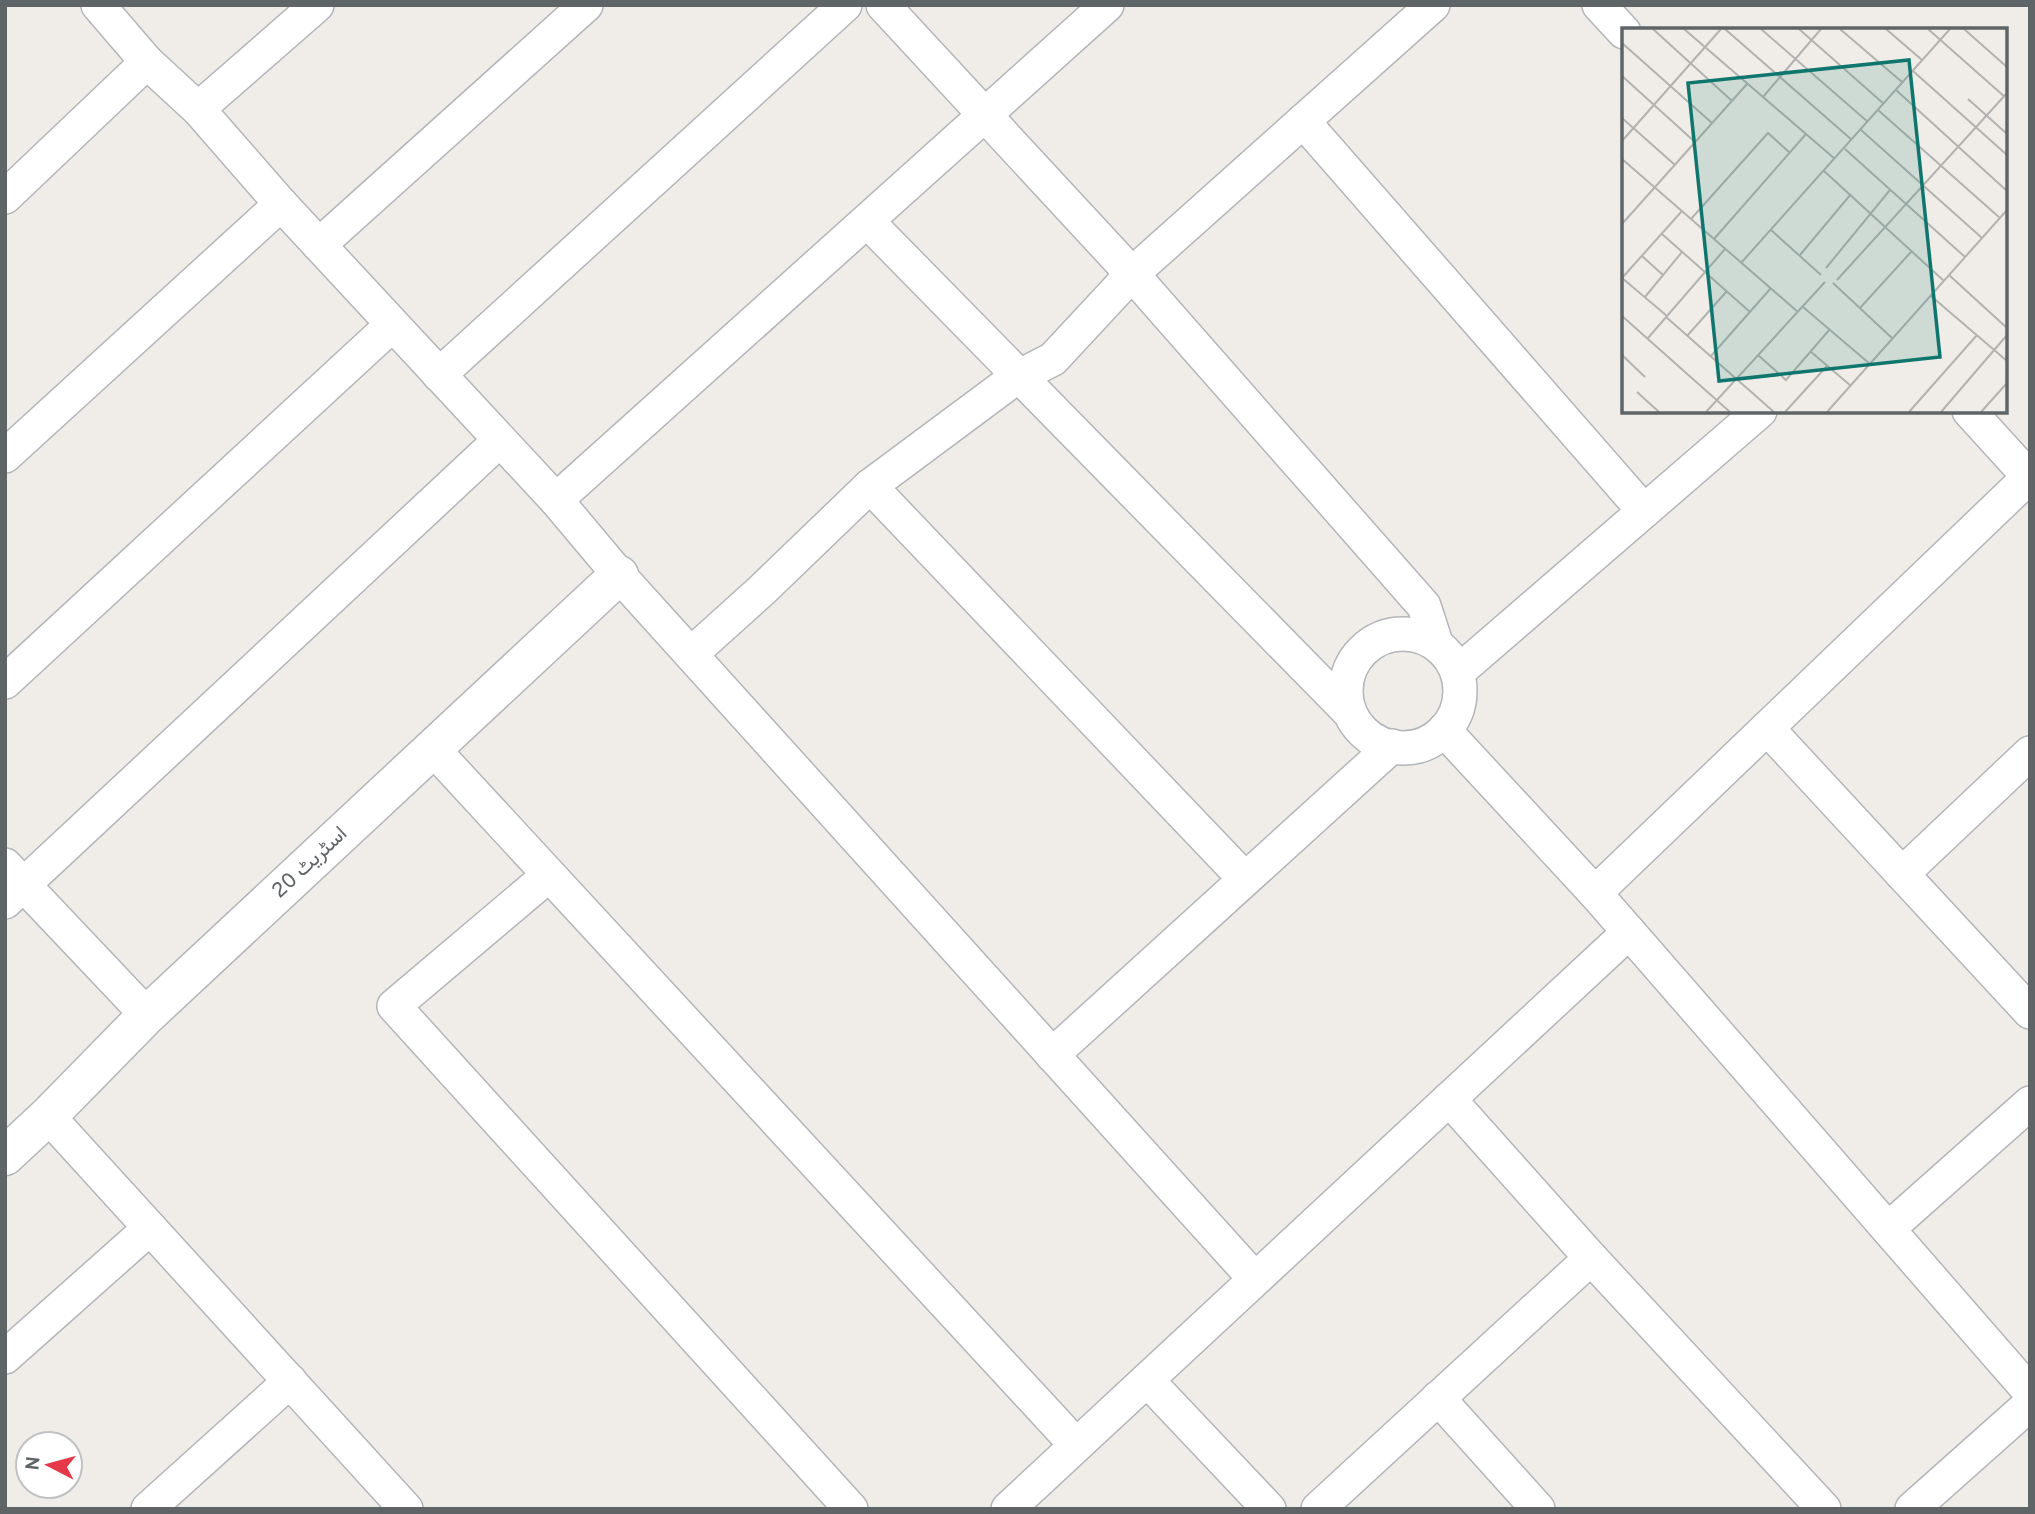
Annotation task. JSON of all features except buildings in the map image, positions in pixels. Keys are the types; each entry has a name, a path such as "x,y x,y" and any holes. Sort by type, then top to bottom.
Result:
{"street":[{"path":"98,5 147,62 198,110 281,204 556,500 619,575 1255,1279"},
{"path":"198,110 317,5"},
{"path":"319,245 586,5"},
{"path":"439,375 845,5"},
{"path":"867,221 1348,711 1370,740 1405,750 1439,738 1459,708 1458,672 1436,643 1424,606 1132,274 883,5"},
{"path":"556,500 1107,5"},
{"path":"691,654 870,486 1020,376 1053,359 1132,274 1433,5"},
{"path":"5,197 147,62"},
{"path":"1303,121 1644,512"},
{"path":"5,456 281,204"},
{"path":"5,682 393,325"},
{"path":"1458,672 1757,413"},
{"path":"1595,893 2029,478 1971,413"},
{"path":"147,1016 12,884 499,441"},
{"path":"870,486 1245,879"},
{"name":"اسٹریٹ 20","path":"5,1156 147,1016 619,575"},
{"path":"1348,711 1347,675 1367,645 1401,633 1436,643"},
{"path":"1767,728 2030,1012"},
{"path":"1444,730 1595,893 2030,1392"},
{"path":"1052,1055 1392,746"},
{"path":"433,749 1076,1445"},
{"path":"1902,874 2024,771"},
{"path":"549,875 394,1006 851,1509"},
{"path":"1008,1509 1629,932"},
{"path":"1449,1099 1591,1258 1824,1509"},
{"path":"1888,1230 2030,1103"},
{"path":"48,1116 402,1507"},
{"path":"5,1357 150,1228"},
{"path":"1318,1509 1591,1258"},
{"path":"1147,1380 1269,1509"},
{"path":"148,1509 290,1381"},
{"path":"1438,1398 1538,1509"},
{"path":"1912,1509 2030,1404"}]}
